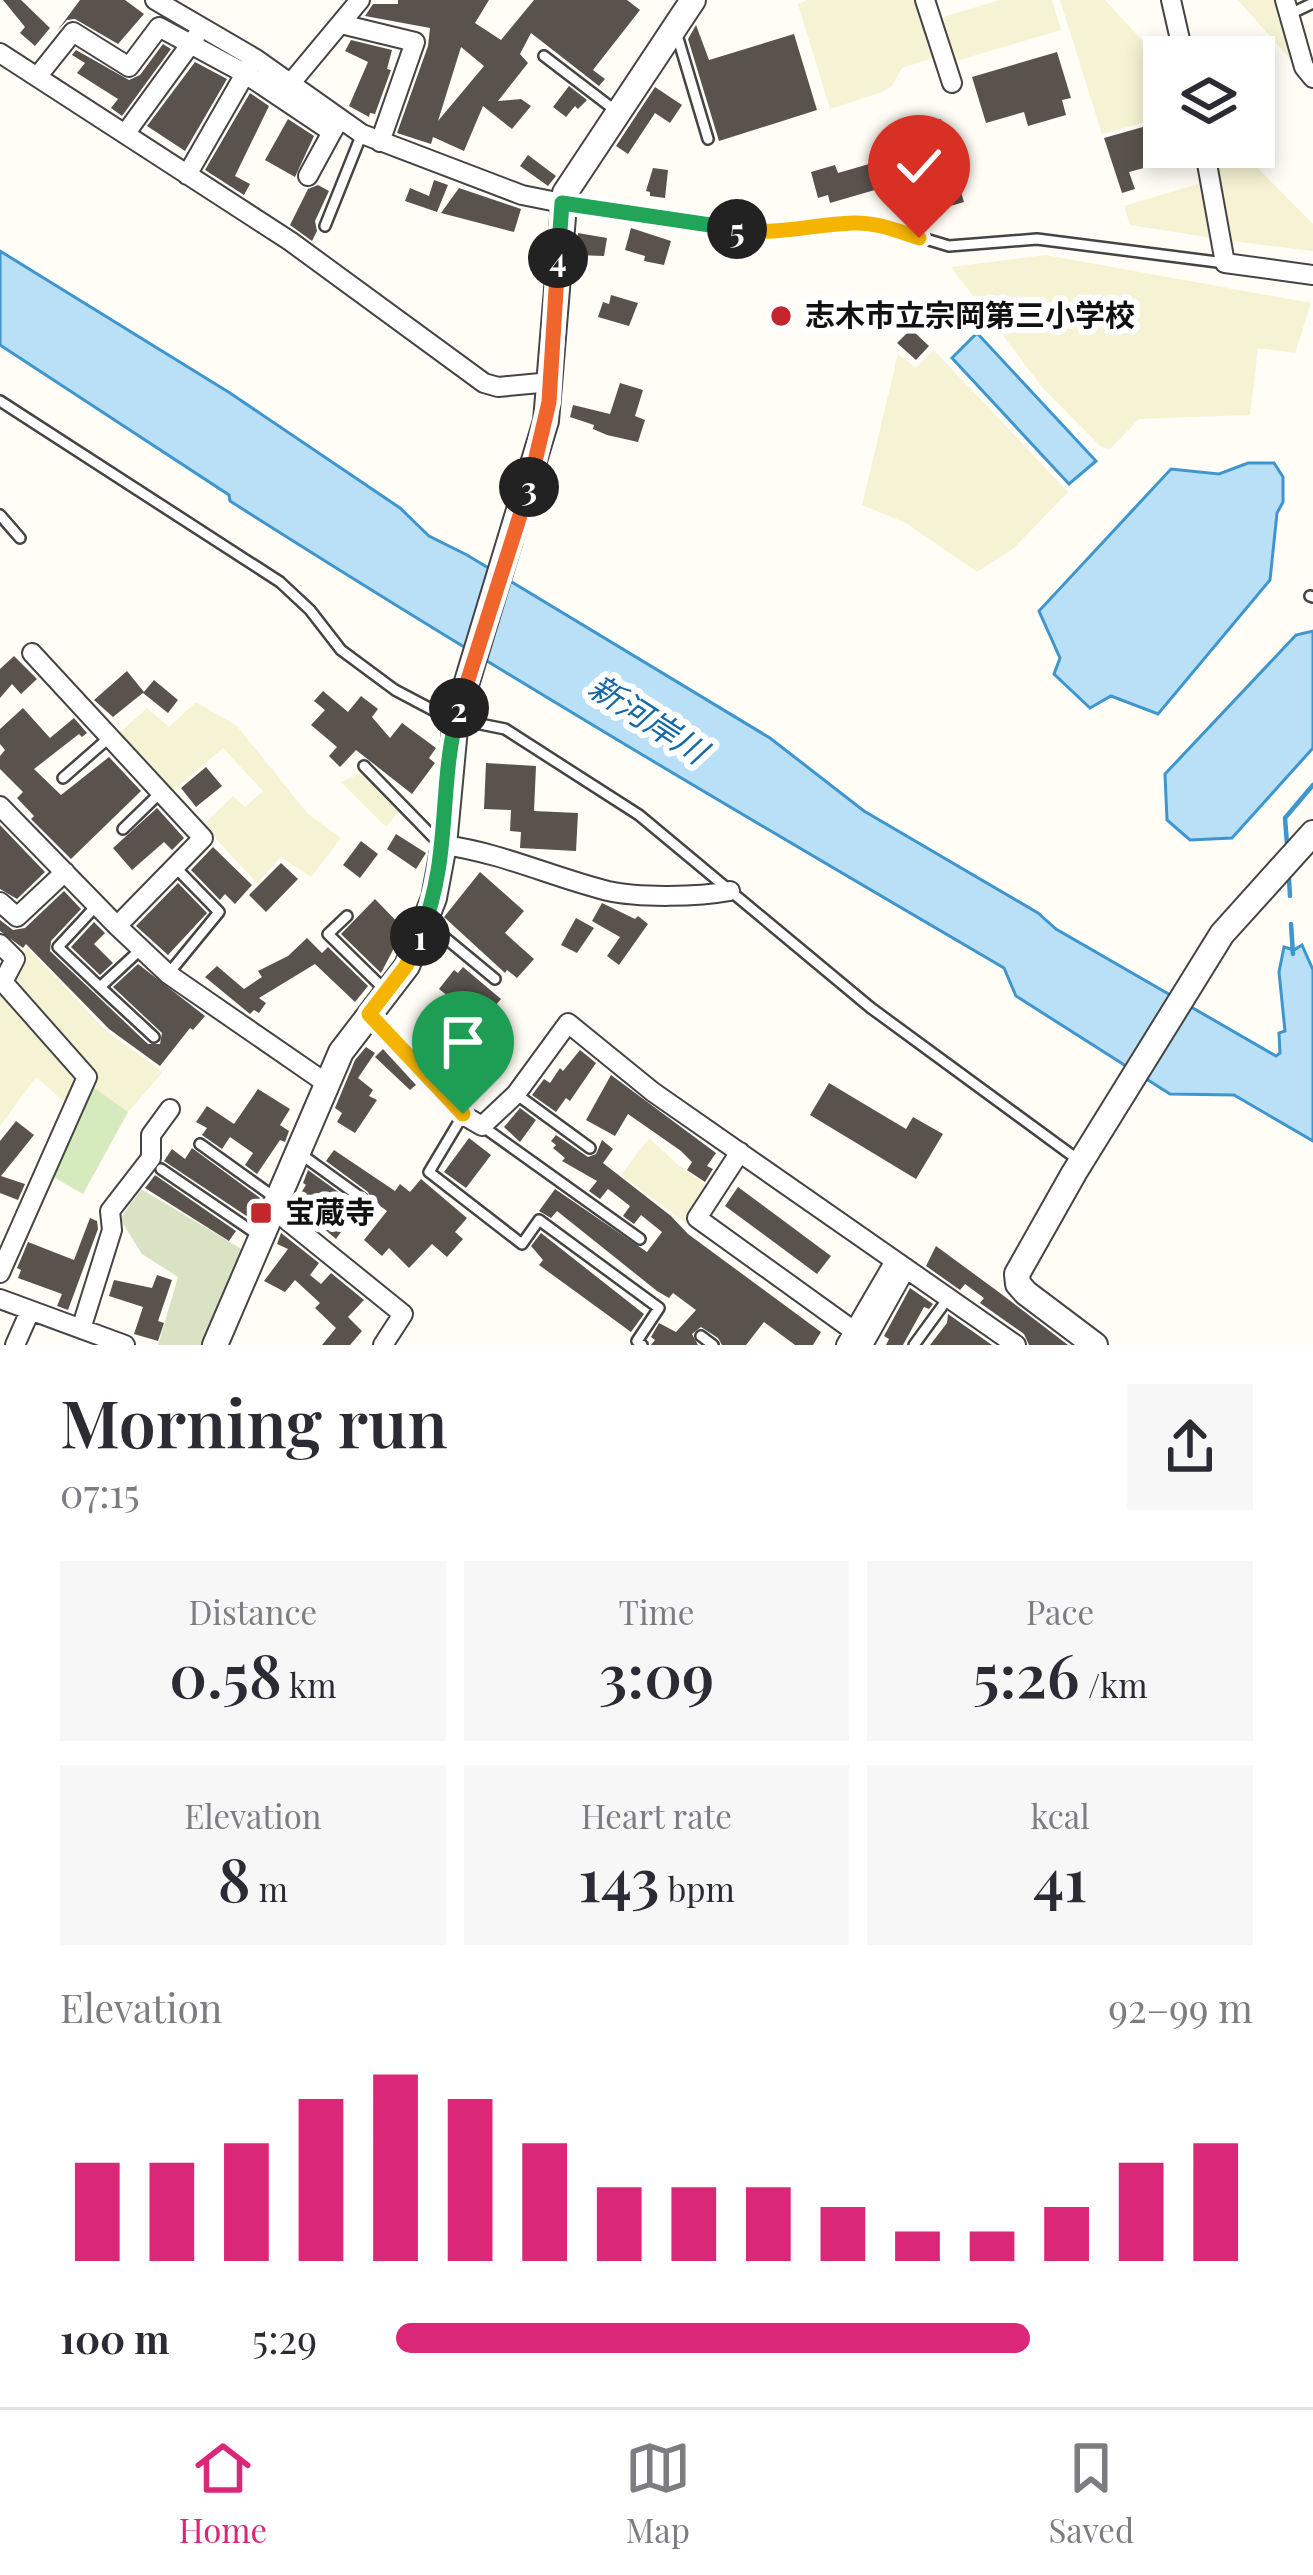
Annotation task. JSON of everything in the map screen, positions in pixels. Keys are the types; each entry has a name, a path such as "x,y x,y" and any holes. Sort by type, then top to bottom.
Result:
{"street":[{"path":"155,0 181,7 196,36"},
{"path":"215,1345 341,1052 406,966 426,922 444,845 456,718 542,442 551,382 562,203 570,182 693,0"},
{"path":"925,0 952,83"},
{"path":"1171,0 1179,36"},
{"path":"290,84 358,1"},
{"path":"1288,7 1304,67 1313,78"},
{"path":"341,24 415,42 371,138"},
{"path":"37,77 73,32 129,67 159,27 196,36 290,84 336,126"},
{"path":"125,134 196,36"},
{"path":"0,52 370,297 484,383 498,387 551,382"},
{"path":"250,66 336,126 522,195 562,203"},
{"path":"187,175 250,66"},
{"path":"308,176 336,126"},
{"path":"1208,168 1226,262 1313,275"},
{"path":"32,653 203,838 117,926"},
{"path":"0,806 167,974 326,1083"},
{"path":"1095,1345 1018,1284 1017,1274 1228,926 1313,833"},
{"path":"444,845 520,860 610,891 647,896 730,891"},
{"path":"0,902 17,917 65,872"},
{"path":"0,944 15,959 3,982 87,1077 0,1273"},
{"path":"369,1014 463,1114 482,1126 515,1094 568,1023 653,1092 1016,1345"},
{"path":"80,1329 112,1230 110,1210 151,1158 151,1135 170,1109"},
{"path":"740,1152 697,1218 854,1340 900,1264"},
{"path":"275,1204 403,1314 382,1345"},
{"path":"0,1299 125,1345"},
{"path":"16,1345 30,1311"}],"lane":[{"path":"1288,7 1313,3"},
{"path":"674,27 708,139"},
{"path":"544,56 617,112"},
{"path":"325,226 371,138"},
{"path":"562,203 746,231 805,230 855,222 949,246 1037,239 1226,262"},
{"path":"0,401 280,582 310,610 341,650 367,670 429,710 505,729 639,815 871,1007 1083,1159"},
{"path":"0,515 20,538"},
{"path":"63,778 111,736"},
{"path":"364,766 430,838 444,845"},
{"path":"123,829 160,793"},
{"path":"167,974 219,912 173,865"},
{"path":"97,905 58,947 154,1037"},
{"path":"347,916 328,934 388,993"},
{"path":"426,922 495,979"},
{"path":"100,987 140,950"},
{"path":"515,1094 590,1148"},
{"path":"463,1114 429,1172 522,1244 539,1220 659,1308 637,1341 643,1345"},
{"path":"482,1126 640,1240"},
{"path":"200,1144 275,1204"},
{"path":"298,1152 363,1199"},
{"path":"161,1169 261,1237"},
{"path":"914,1345 949,1297"},
{"path":"701,1336 713,1345"}],"shaded area":[{"path":"807,0 919,0 936,57 902,68 892,86 880,93 830,109 798,4"},
{"path":"1000,0 1052,0 1061,30 956,61 943,17"},
{"path":"1060,0 1105,0 1143,41 1143,123 1102,134"},
{"path":"1238,0 1277,0 1297,67 1275,36 1270,36"},
{"path":"1215,168 1258,168 1313,224 1313,251 1231,241"},
{"path":"1205,182 1218,239 1130,225 1124,206"},
{"path":"1046,255 1311,303 1295,353 1258,348 1250,415 1139,419 1110,449 1101,447 1042,387 951,267"},
{"path":"934,350 1068,492 1014,548 977,572 906,523 862,505 898,354 916,368"},
{"path":"196,702 237,726 308,814 341,838 311,877 281,857 257,883 203,825 233,796 245,807 263,791 223,748 171,793 118,734 147,708 169,727"},
{"path":"361,773 398,812 386,827 341,782"},
{"path":"27,947 106,1031 163,1072 128,1112 89,1084 10,977"},
{"path":"0,986 79,1071 69,1106 36,1077 0,1126"},
{"path":"649,1138 710,1188 687,1224 621,1175"}],"green space":[{"path":"89,1084 128,1112 83,1194 48,1174"},
{"path":"141,1189 245,1251 202,1345 158,1345 178,1277 142,1254 120,1219"}],"water":[{"name":"新河岸川","path":"0,251 230,393 400,508 429,536 770,738 864,811 1276,1056 1279,1033 1285,1031 1279,972 1284,947 1294,950 1302,945 1313,970 1313,1141 1234,1095 1170,1094 1016,996 1004,968 518,680 230,501 229,495 0,345"},
{"path":"977,333 1096,461 1069,484 952,358"},
{"path":"1248,463 1274,463 1283,477 1270,580 1158,714 1111,696 1090,708 1054,674 1060,658 1039,611 1171,469 1219,474"},
{"path":"1313,631 1313,748 1232,838 1190,840 1167,820 1165,774 1296,635"}],"building":[{"path":"3,0 21,0 50,28 35,46 20,33 25,27"},
{"path":"80,0 125,0 144,14 118,44 75,19 67,20 57,31"},
{"path":"398,0 489,0 475,23 501,40 534,0 627,0 640,10 593,70 605,79 599,86 531,33 520,54 528,63 498,101 521,99 531,106 512,129 483,106 464,151 433,137 431,144 397,133 430,28 365,16 373,4 398,4","holes":["461,47 484,66 438,121"]},
{"path":"696,25 709,60 794,34 817,110 719,141 688,39"},
{"path":"351,40 392,50 387,69 391,70 375,114 369,117 349,106 368,62 345,51"},
{"path":"163,44 171,49 122,116 111,108 118,99 77,73 85,63 72,55 76,50 129,80 140,75"},
{"path":"1057,52 1071,98 1062,100 1066,115 1028,126 1024,112 986,123 972,77"},
{"path":"195,62 227,79 185,151 147,126"},
{"path":"569,86 587,100 566,117 553,107"},
{"path":"655,87 682,105 670,123 655,113 628,154 616,146"},
{"path":"250,93 269,106 235,176 250,184 244,195 205,170"},
{"path":"288,119 314,136 295,177 265,160"},
{"path":"941,119 945,132 952,130 965,174 956,176 964,202 926,213 916,178 830,203 828,195 818,198 811,172 835,165 838,173 907,153 900,131"},
{"path":"1143,127 1144,168 1129,172 1135,189 1122,193 1104,138"},
{"path":"528,155 556,176 548,186 520,166"},
{"path":"653,168 668,170 665,198 646,191"},
{"path":"434,180 448,185 437,212 405,201 410,188 429,196"},
{"path":"318,185 329,191 312,241 290,225 308,189"},
{"path":"459,188 521,209 514,232 441,213"},
{"path":"631,228 671,241 664,265 625,250"},
{"path":"578,233 607,238 604,256 576,255"},
{"path":"611,295 638,303 629,326 598,317"},
{"path":"911,329 929,346 916,360 897,343"},
{"path":"620,383 643,390 635,416 645,420 638,442 607,435 570,417 573,405 610,414"},
{"path":"14,656 37,679 21,694 12,684 0,698 0,669"},
{"path":"127,671 144,692 113,717 94,700"},
{"path":"154,680 178,700 168,713 143,693"},
{"path":"323,691 348,712 361,696 378,709 372,717 390,738 402,723 436,748 429,758 435,763 412,794 356,750 340,767 329,756 337,747 311,725 325,710 314,701"},
{"path":"23,708 50,738 74,718 87,733 79,734 34,769 61,795 109,757 141,791 71,859 31,819 34,816 17,798 23,792 0,769 5,750 0,729"},
{"path":"486,763 536,766 534,811 578,813 576,851 520,848 521,832 510,831 511,810 484,809"},
{"path":"206,767 222,786 196,807 181,788"},
{"path":"157,808 184,838 172,850 164,842 132,870 113,848"},
{"path":"0,825 45,872 17,899 0,889"},
{"path":"396,834 426,853 416,869 387,849"},
{"path":"361,841 378,854 360,878 343,865"},
{"path":"213,847 252,885 235,904 225,894 220,900 191,870"},
{"path":"281,863 298,879 266,912 249,895"},
{"path":"480,872 524,911 505,933 534,959 517,978 505,973 444,917"},
{"path":"178,883 207,913 168,955 136,926"},
{"path":"64,891 81,909 51,941 50,951 148,1044 160,1044 162,1033 113,987 138,964 205,1016 160,1066 109,1029 26,944 23,948 0,931 0,920 13,930 25,928"},
{"path":"375,899 404,929 381,973 341,934"},
{"path":"602,903 648,924 619,965 607,956 620,937 592,921"},
{"path":"576,918 594,928 577,953 561,945"},
{"path":"94,922 105,933 94,944 113,963 100,975 71,947"},
{"path":"307,938 322,953 328,947 368,986 355,1002 315,964 259,998 266,1003 259,1013 250,1014 205,977 217,966 244,989 262,977 258,971 288,956"},
{"path":"463,967 501,999 481,1022 439,989 454,970 458,973"},
{"path":"477,1024 508,1051 476,1094 448,1069 452,1064 448,1061"},
{"path":"366,1047 375,1053 358,1078 377,1100 355,1133 337,1122 342,1113 335,1108 355,1060"},
{"path":"383,1049 416,1085 410,1090 375,1057"},
{"path":"580,1050 596,1063 570,1101 566,1098 556,1112 532,1095 544,1079 550,1083 560,1068 563,1071"},
{"path":"611,1075 716,1153 707,1166 713,1169 705,1182 687,1170 692,1162 681,1151 628,1114 615,1136 586,1120"},
{"path":"829,1083 906,1129 913,1117 943,1134 916,1179 810,1115"},
{"path":"258,1089 290,1109 280,1125 289,1131 285,1142 280,1140 257,1174 245,1165 253,1153 230,1137 222,1149 202,1135 207,1128 196,1122 207,1106 234,1124"},
{"path":"520,1108 536,1120 520,1142 504,1127"},
{"path":"16,1121 34,1135 1,1176 25,1184 18,1200 0,1193 0,1141"},
{"path":"556,1135 588,1157 596,1154 602,1140 613,1149 603,1163 688,1234 821,1332 813,1345 795,1345 764,1322 746,1345 722,1345 701,1327 692,1334 698,1345 651,1345 659,1323 676,1332 696,1310 673,1293 669,1298 657,1291 557,1211 551,1218 539,1211 555,1189 647,1252 662,1232 641,1215 634,1224 623,1216 630,1206 608,1189 600,1199 589,1191 597,1181 562,1161 565,1158 551,1141"},
{"path":"469,1138 491,1155 466,1188 444,1172"},
{"path":"192,1148 260,1198 251,1219 164,1161 172,1149 185,1159"},
{"path":"334,1150 395,1191 400,1184 410,1192 421,1179 467,1218 455,1232 463,1239 447,1257 432,1244 409,1268 389,1248 382,1256 364,1240 387,1211 326,1161"},
{"path":"308,1170 359,1207 336,1239 292,1207 306,1185"},
{"path":"155,1175 236,1231 229,1241 145,1188"},
{"path":"738,1187 831,1256 817,1274 725,1206"},
{"path":"90,1218 97,1221 98,1229 68,1310 57,1306 62,1294 18,1278 21,1270 17,1268 28,1242 74,1260"},
{"path":"281,1233 319,1263 310,1275 321,1284 331,1273 364,1300 348,1317 362,1331 350,1345 322,1345 336,1328 315,1308 320,1303 295,1280 285,1292 264,1281 288,1249 277,1244"},
{"path":"541,1233 644,1314 631,1332 539,1265 543,1260 531,1246"},
{"path":"936,1246 1068,1345 1029,1345 1024,1334 980,1303 984,1298 965,1284 960,1290 926,1266"},
{"path":"157,1275 172,1280 158,1321 164,1323 158,1341 134,1334 143,1307 109,1296 114,1280 152,1288"},
{"path":"910,1288 933,1304 924,1307 903,1345 886,1345 889,1339 884,1336"},
{"path":"948,1314 992,1345 930,1345 947,1323"}],"waterway":[{"path":"1287,844 1285,818 1313,785"},
{"path":"1289,879 1290,896"},
{"path":"1291,924 1293,954"}],"place":[{"name":"志木市立宗岡第三小学校","path":"781,316"},
{"name":"宝蔵寺","path":"261,1213"}],"route":[{"path":"463,1114 369,1014 406,966 439,880 456,718 546,421 562,203 746,231 805,230 855,222 919,238"}]}
